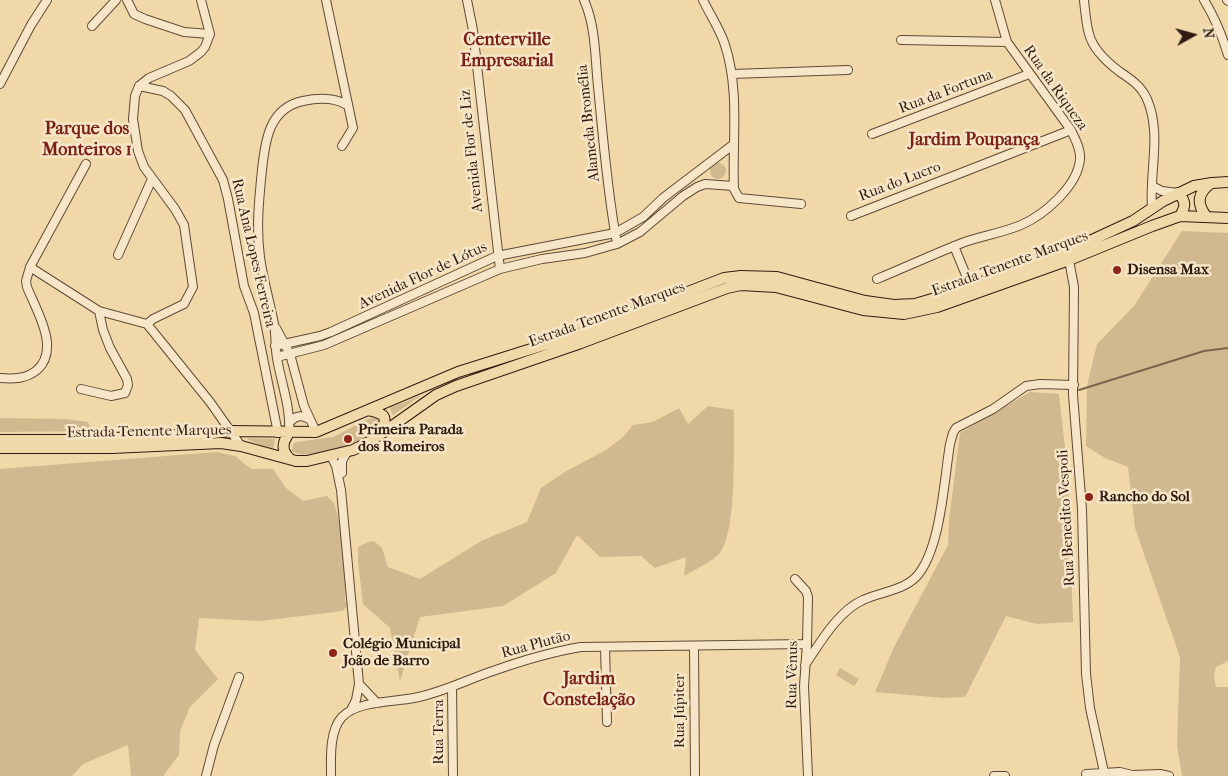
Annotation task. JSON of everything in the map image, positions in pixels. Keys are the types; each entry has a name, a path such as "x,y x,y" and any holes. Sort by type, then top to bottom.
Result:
{"main road":[{"name":"Estrada Tenente Marques","path":"0,440 68,440 230,432 316,432 458,372 588,331 724,278 741,276 777,277 865,301 894,305 922,302 1066,252 1114,230 1178,193 1194,186 1212,182 1228,182"},
{"path":"1206,216 1202,210 1201,192 1212,182"},
{"path":"1178,193 1184,198 1185,202 1180,216"},
{"path":"1152,209 1164,222"},
{"name":"Estrada Tenente Marques","path":"0,448 112,448 221,444 241,446 301,462 347,452 362,446 436,396 456,386 582,343 726,288 741,285 776,287 863,310 904,314 931,308 1069,260 1180,216 1228,218"},
{"path":"368,410 381,413 384,416 385,421 379,435"},
{"path":"284,433 283,449 290,459"}],"street":[{"path":"1,79 47,0"},
{"path":"92,26 116,0"},
{"path":"127,0 134,14 145,20 184,32 210,34"},
{"path":"147,324 153,319 184,304 193,287 184,225 175,209 152,179 138,151 133,119 135,96 139,86 155,75 195,57 205,47 210,34 201,0"},
{"path":"326,0 353,128 342,146"},
{"name":"Avenida Flor de Liz","path":"467,0 473,30 497,256 500,269"},
{"path":"703,0 725,43 732,74 735,101 734,186 739,198 801,204"},
{"name":"Rua da Riqueza","path":"878,279 954,246 1023,224 1042,212 1058,198 1076,174 1080,159 1078,146 1071,130 1007,42 995,0"},
{"path":"1084,0 1089,35 1095,47 1118,70 1140,86 1146,97 1153,121 1152,209"},
{"path":"1204,0 1214,15 1228,55"},
{"name":"Alameda Bromélia","path":"587,2 594,40 617,244"},
{"path":"901,40 1007,42"},
{"path":"732,74 848,70"},
{"name":"Rua da Fortuna","path":"872,134 1029,74"},
{"name":"Rua Ana Lopes Ferreira","path":"139,86 163,91 185,110 223,180 244,286 254,313 284,433"},
{"path":"290,422 275,346 275,326 263,276 258,239 260,188 265,142 269,129 276,117 286,108 298,102 314,98 342,101 348,105"},
{"name":"Rua do Lucro","path":"851,216 1071,130"},
{"name":"Avenida Flor de Lótus","path":"275,346 330,332 497,256 615,234 643,216 663,198 734,144"},
{"path":"0,378 23,378 38,369 46,358 46,336 26,281 30,267 86,164"},
{"path":"118,254 152,179"},
{"name":"Avenida Flor de Lótus","path":"277,357 336,340 500,269 542,259 585,253 617,244 640,232 683,196 697,187 705,184 734,186"},
{"path":"1152,186 1162,191 1178,193"},
{"path":"954,246 970,285"},
{"name":"Rua Benedito Vespoli","path":"1069,260 1074,287 1074,384 1082,509 1086,674 1090,708 1104,772"},
{"path":"30,267 99,311 147,324 210,402 241,446"},
{"path":"80,389 116,396 125,393 128,385 110,348 103,330 99,311"},
{"path":"275,326 290,354 304,406 316,432"},
{"path":"806,665 828,629 851,607 862,600 907,584 916,577 932,546 950,444 956,428 993,409 1026,386 1074,384"},
{"path":"284,433 293,418 301,416 310,419"},
{"path":"341,490 342,460 347,452"},
{"path":"330,456 336,466 341,490 359,684 356,700 352,708 341,718 336,727 333,741 331,776"},
{"name":"Rua Vênus","path":"795,579 806,591 808,597 804,686 808,776"},
{"name":"Rua Plutão","path":"352,708 420,697 493,671 581,647 807,644"},
{"name":"Rua Júpiter","path":"694,646 694,776"},
{"path":"605,647 607,722"},
{"path":"206,776 214,745 239,677"},
{"path":"359,684 377,703"},
{"name":"Rua Terra","path":"452,687 453,776"},
{"path":"1086,774 1120,772 1132,775 1160,774 1169,776"},
{"path":"994,776 1005,776"}],"shaded area":[{"path":"718,163 726,171 718,179 710,171"},
{"path":"1182,231 1228,233 1228,661 1216,667 1214,675 1216,687 1228,687 1228,776 1182,776 1177,745 1180,657 1135,528 1128,467 1105,458 1086,446 1087,386 1097,344 1134,306"},
{"path":"1030,392 1059,394 1068,476 1073,622 1037,624 1006,616 965,697 944,698 875,692 894,647 948,545 949,520 960,433"},
{"path":"422,395 393,415 390,408"},
{"path":"708,406 734,410 734,463 730,525 726,541 717,556 684,576 686,557 655,568 641,556 600,557 577,535 556,573 503,606 420,617 400,681 390,628 363,604 358,547 374,541 382,548 388,567 420,579 483,540 527,522 541,488 565,472 606,450 623,437 633,425 653,422 679,408 688,424"},
{"path":"380,417 381,425 361,441 317,453 298,454 292,451 293,444 297,442 333,437 368,419"},
{"path":"0,418 65,419 88,422 92,431 0,432"},
{"path":"245,438 275,439 273,451"},
{"path":"217,452 235,456 251,469 273,469 286,488 303,501 327,496 334,503 345,563 345,600 347,606 343,611 260,621 199,618 195,650 218,679 190,707 180,731 179,755 163,776 131,776 128,745 83,764 72,776 0,776 0,469"},
{"path":"840,668 859,679 854,686 836,675"}],"waterway":[{"path":"1079,390 1204,351 1228,348"}],"place":[{"name":"Disensa Max","path":"1117,270"},
{"name":"Primeira Parada dos Romeiros","path":"348,439"},
{"name":"Rancho do Sol","path":"1089,497"},
{"name":"Colégio Municipal João de Barro","path":"333,653"}],"district":[{"name":"Centerville Empresarial","path":"507,51"},
{"name":"Parque dos Monteiros 1","path":"87,140"},
{"name":"Jardim Poupança","path":"974,141"},
{"name":"Jardim Constelação","path":"589,690"}]}
